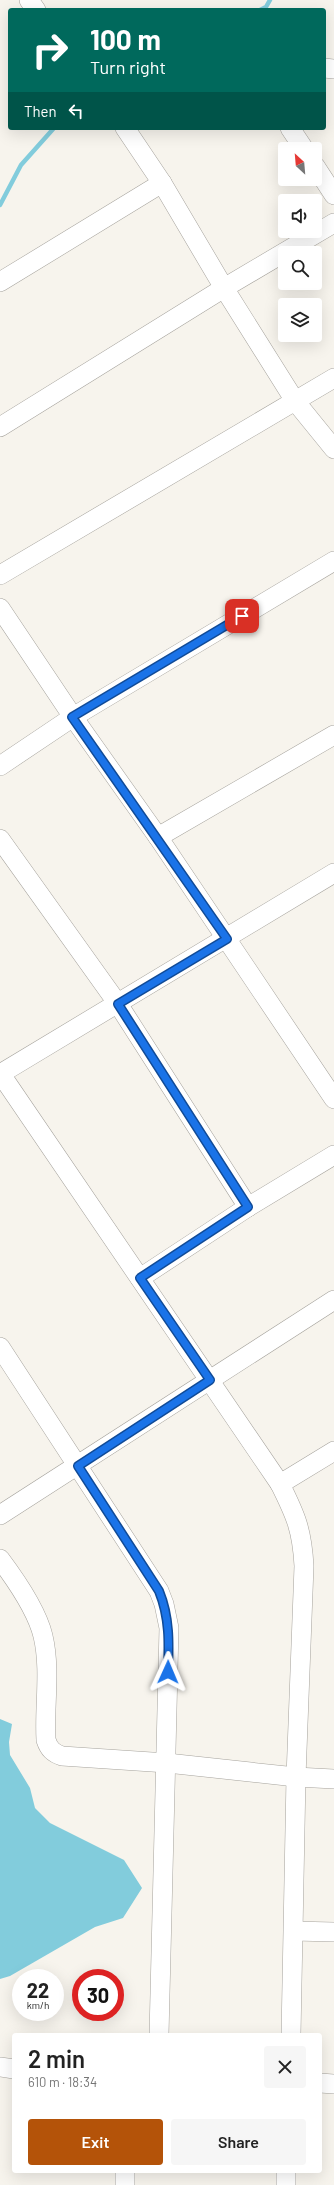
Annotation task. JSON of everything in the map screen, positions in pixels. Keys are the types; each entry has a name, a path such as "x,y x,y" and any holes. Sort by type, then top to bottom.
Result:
{"street":[{"path":"126,130 162,183 224,288 295,401 334,449"},
{"path":"291,130 299,142"},
{"path":"322,177 334,195"},
{"path":"0,282 162,183"},
{"path":"0,427 224,288 334,223"},
{"path":"0,575 334,378"},
{"path":"0,766 72,717 334,561"},
{"path":"0,608 72,717 158,837 334,1099"},
{"path":"158,837 334,735"},
{"path":"0,839 118,1004 248,1207"},
{"path":"291,2033 296,1777 304,1566 303,1543 297,1518 280,1484 0,1073 227,939 334,873"},
{"path":"140,1278 248,1207 334,1155"},
{"path":"0,1515 334,1300"},
{"path":"0,1348 159,1591 164,1604 169,1628 167,1763 159,2033"},
{"path":"280,1484 334,1451"},
{"path":"0,1559 37,1618 43,1635 47,1665 45,1730 48,1747 54,1753 62,1756 167,1763 296,1777 334,1779"},
{"path":"294,1931 334,1932"},
{"path":"0,2067 12,2068"},
{"path":"322,2083 334,2084"},
{"path":"125,2173 125,2185"},
{"path":"286,2173 286,2185"}],"water":[{"path":"0,1719 12,1724 9,1742 10,1755 30,1788 35,1808 50,1823 124,1860 142,1888 123,1918 95,1927 22,1969 12,1969 12,1975 0,1979"}],"waterway":[{"path":"264,8 270,0"},
{"path":"0,205 21,165 52,130"}],"route":[{"path":"168,1672 169,1628 164,1604 159,1591 78,1466 210,1380 140,1278 248,1207 118,1004 227,939 158,837 72,717 242,616"}]}
